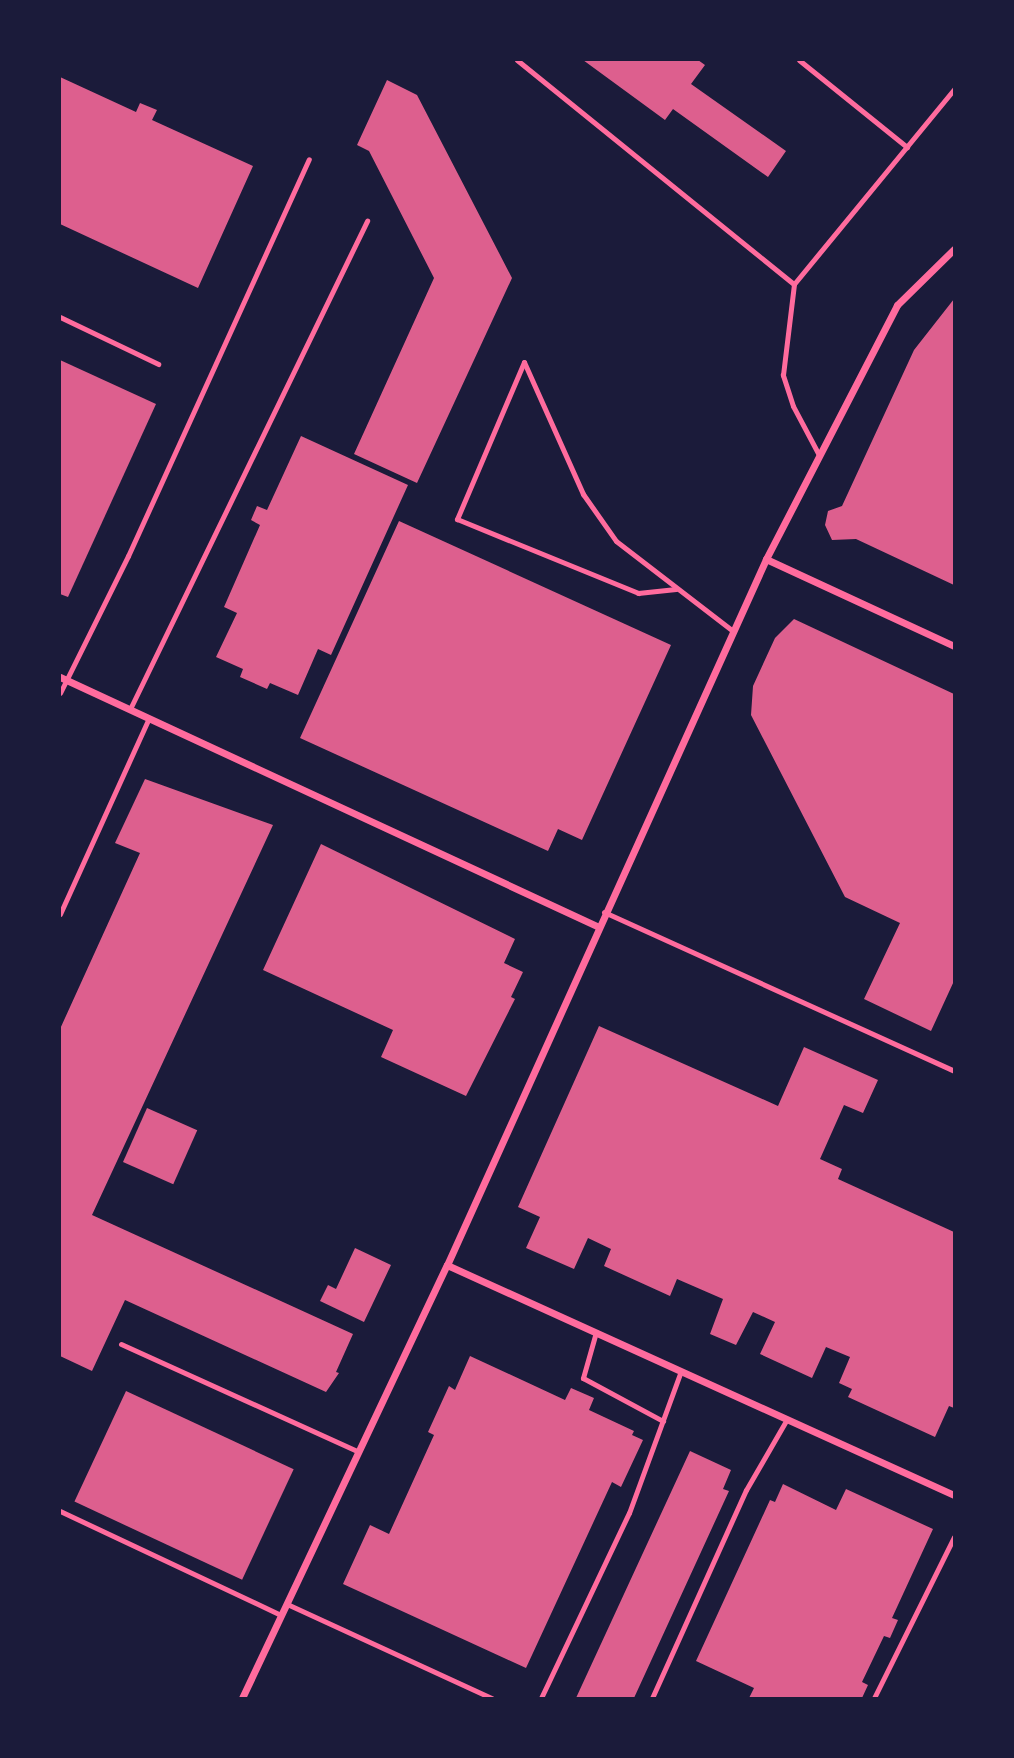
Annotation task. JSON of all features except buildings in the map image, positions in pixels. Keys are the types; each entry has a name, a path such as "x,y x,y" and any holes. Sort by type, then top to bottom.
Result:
{"street":[{"path":"242,1699 447,1265 597,926 766,559 897,305 954,249"},
{"path":"766,559 954,646"},
{"path":"63,679 597,926"},
{"path":"447,1265 954,1495"}],"lane":[{"path":"517,60 794,284"},
{"path":"799,60 907,147"},
{"path":"819,455 793,406 783,375 794,284 954,89"},
{"path":"60,693 63,679 309,159"},
{"path":"130,709 367,221"},
{"path":"60,317 158,364"},
{"path":"676,589 638,593 457,519 524,362 583,494 616,541 733,631"},
{"path":"60,914 149,718"},
{"path":"604,912 954,1071"},
{"path":"596,1332 583,1378 663,1421"},
{"path":"121,1344 359,1452"},
{"path":"541,1699 629,1513 681,1371"},
{"path":"652,1699 746,1490 787,1419"},
{"path":"60,1511 281,1615"},
{"path":"874,1699 954,1536"},
{"path":"287,1604 491,1699"}]}
